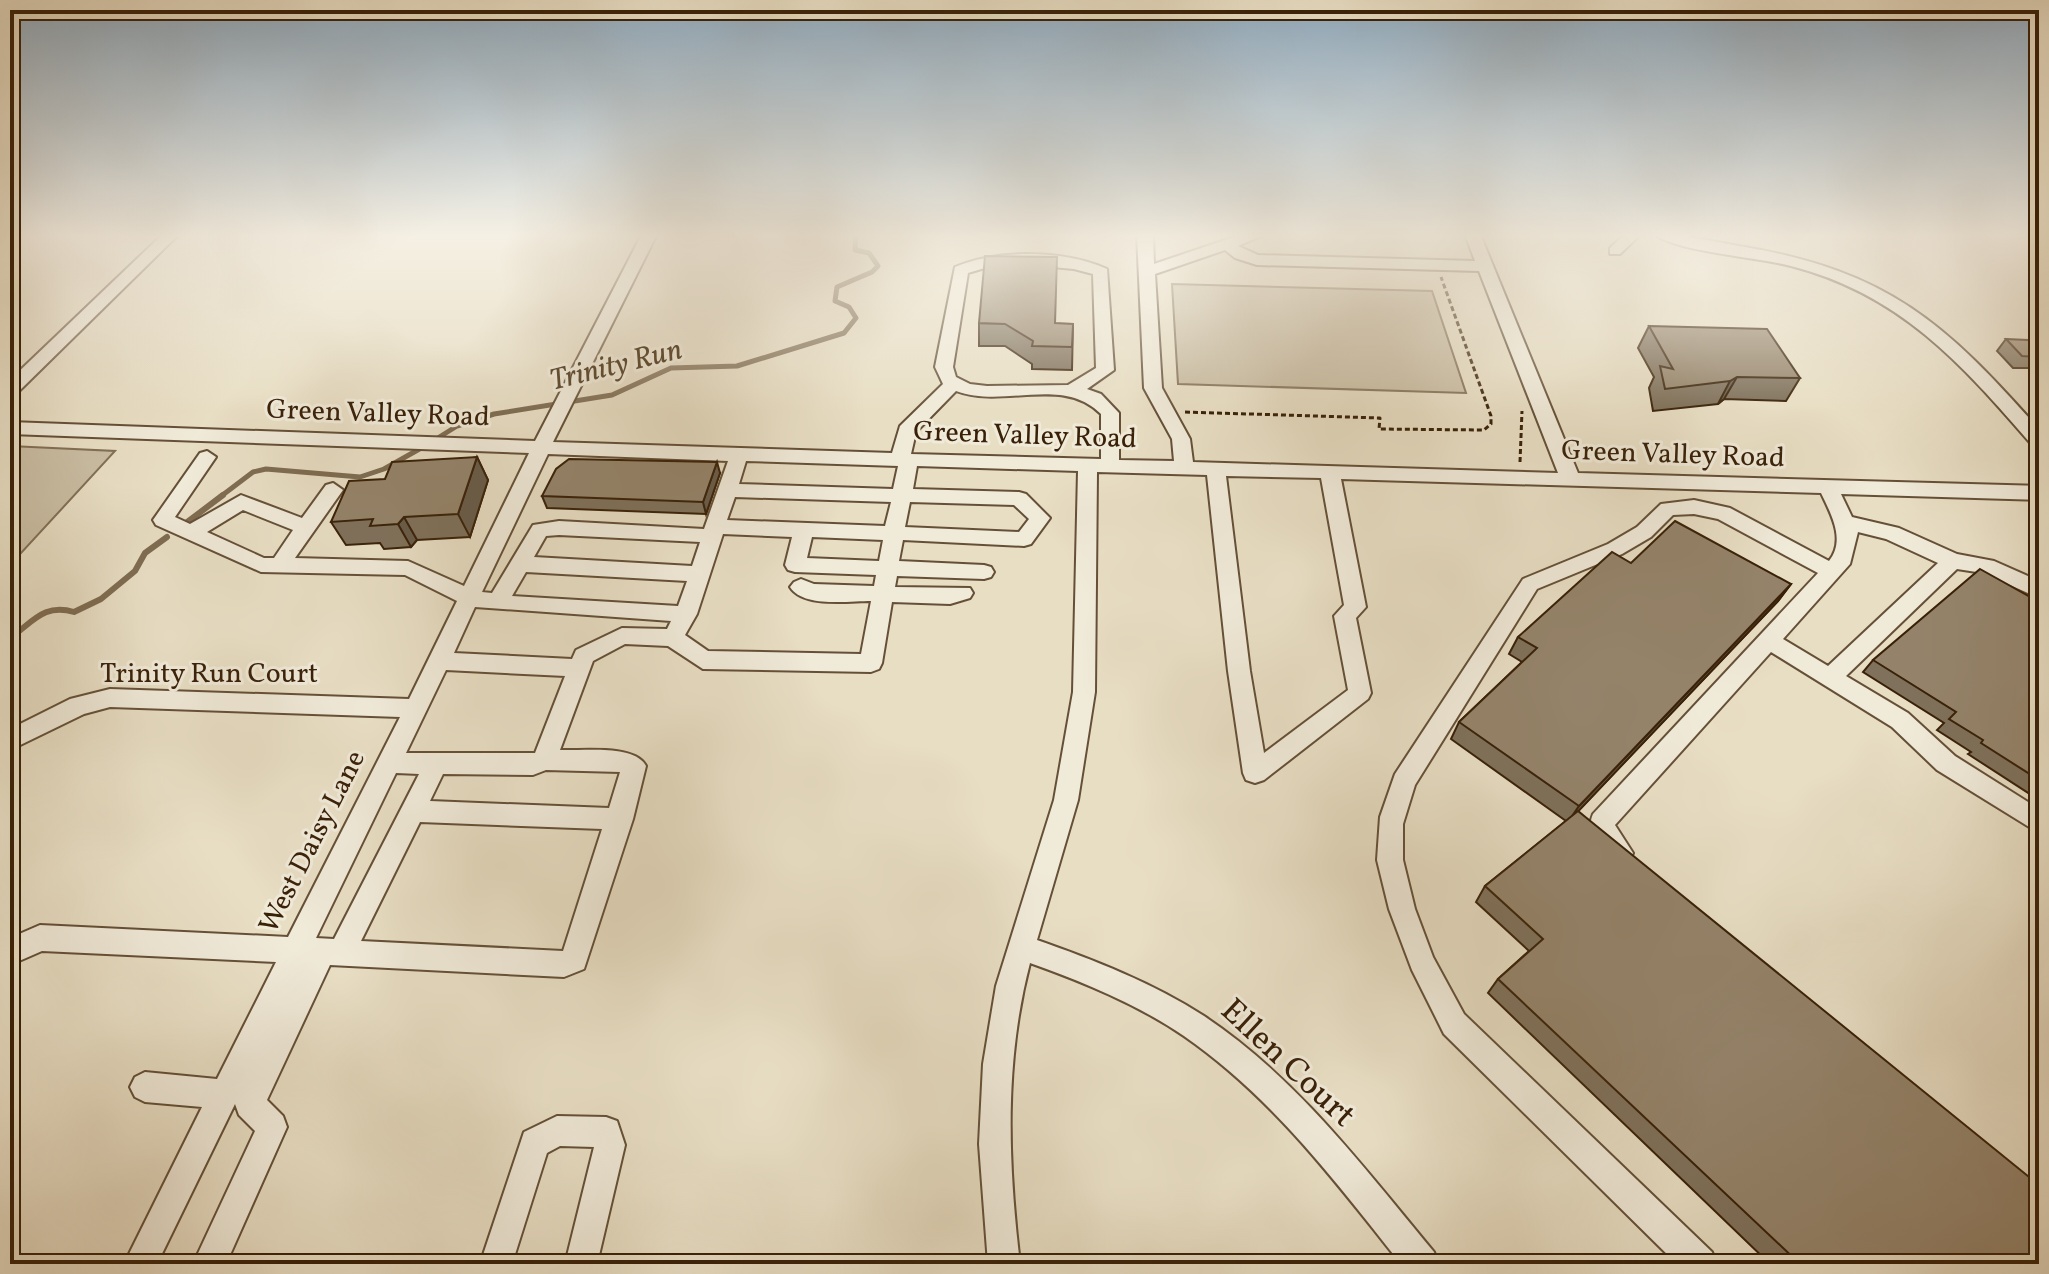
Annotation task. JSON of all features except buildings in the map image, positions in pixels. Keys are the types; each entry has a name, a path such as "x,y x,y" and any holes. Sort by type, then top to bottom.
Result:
{"street":[{"path":"10,390 110,293"},
{"name":"West Daisy Lane","path":"140,1264 223,1094 320,950 388,763 620,293"},
{"path":"957,293 944,367 945,376 953,384 975,391 1072,390 1101,404 1110,413 1099,466 1084,692 1066,800 1014,969 998,1056 992,1108 1004,1264"},
{"path":"1072,390 1105,366 1103,293"},
{"path":"1149,293 1153,388 1181,439 1184,468"},
{"path":"1496,293 1571,480"},
{"path":"1878,293 1910,310 1965,356 2039,441"},
{"path":"544,760 584,656 622,636 673,638 703,660 871,663 902,494 907,430 953,384"},
{"path":"10,443 17,429"},
{"name":"Green Valley Road","path":"17,429 429,444 546,439 739,455 2036,497"},
{"path":"673,638 686,614 739,455"},
{"path":"207,457 163,520 261,565 408,568 469,598 686,614"},
{"path":"1216,469 1239,671 1255,773 1360,693 1345,616 1355,607 1330,473"},
{"path":"1634,864 1613,847 1601,830 1602,822 1843,559 1849,541 1845,522 1829,488"},
{"path":"279,566 333,490"},
{"path":"498,602 540,530 654,533 803,531 1024,539 1040,518 1019,499 728,490"},
{"path":"192,532 241,502 306,527"},
{"path":"1700,1264 1454,1024 1440,1003 1423,965 1403,905 1389,843 1392,810 1404,781 1530,584 1615,549 1644,532 1664,512 1686,507 1707,509 1736,519 1831,571"},
{"path":"1845,522 1892,533 1953,561 1987,566 2039,590"},
{"path":"797,577 803,531"},
{"path":"797,577 811,592 950,596 974,583 990,537"},
{"path":"1831,677 1953,561"},
{"path":"521,564 700,574"},
{"path":"797,577 886,570 974,583"},
{"path":"1768,640 1900,720 1946,763 2039,822"},
{"path":"439,661 578,668"},
{"name":"Trinity Run Court","path":"10,740 78,706 110,698 416,708"},
{"path":"10,952 40,938 564,964 574,960 634,766 629,762 544,760 533,765 388,763"},
{"path":"209,1264 272,1127 250,1104 320,950 413,811 432,772 432,764"},
{"path":"413,811 620,819"},
{"name":"Ellen Court","path":"1021,947 1130,990 1167,1009 1224,1048 1311,1134 1422,1264"},
{"path":"145,1087 223,1094"},
{"path":"496,1264 535,1143 557,1131 606,1132 610,1145 581,1264"}],"path":[{"path":"1191,422 1181,412 1380,418 1379,429 1475,432 1487,429 1491,416 1445,293"}],"shaded area":[{"path":"1173,293 1433,293 1466,393 1178,384"},
{"path":"10,446 115,451 10,565"}],"waterway":[{"name":"Trinity Run","path":"433,441 457,426 494,414 612,395 671,368 737,366 844,333 856,318 849,307 835,301 836,293"},
{"name":"Trinity Run","path":"220,497 253,472 266,469 360,477 384,469 423,447"},
{"name":"Trinity Run","path":"182,526 223,495"},
{"name":"Trinity Run","path":"10,638 47,612 74,612 101,599 135,571 145,553 167,537"}]}
